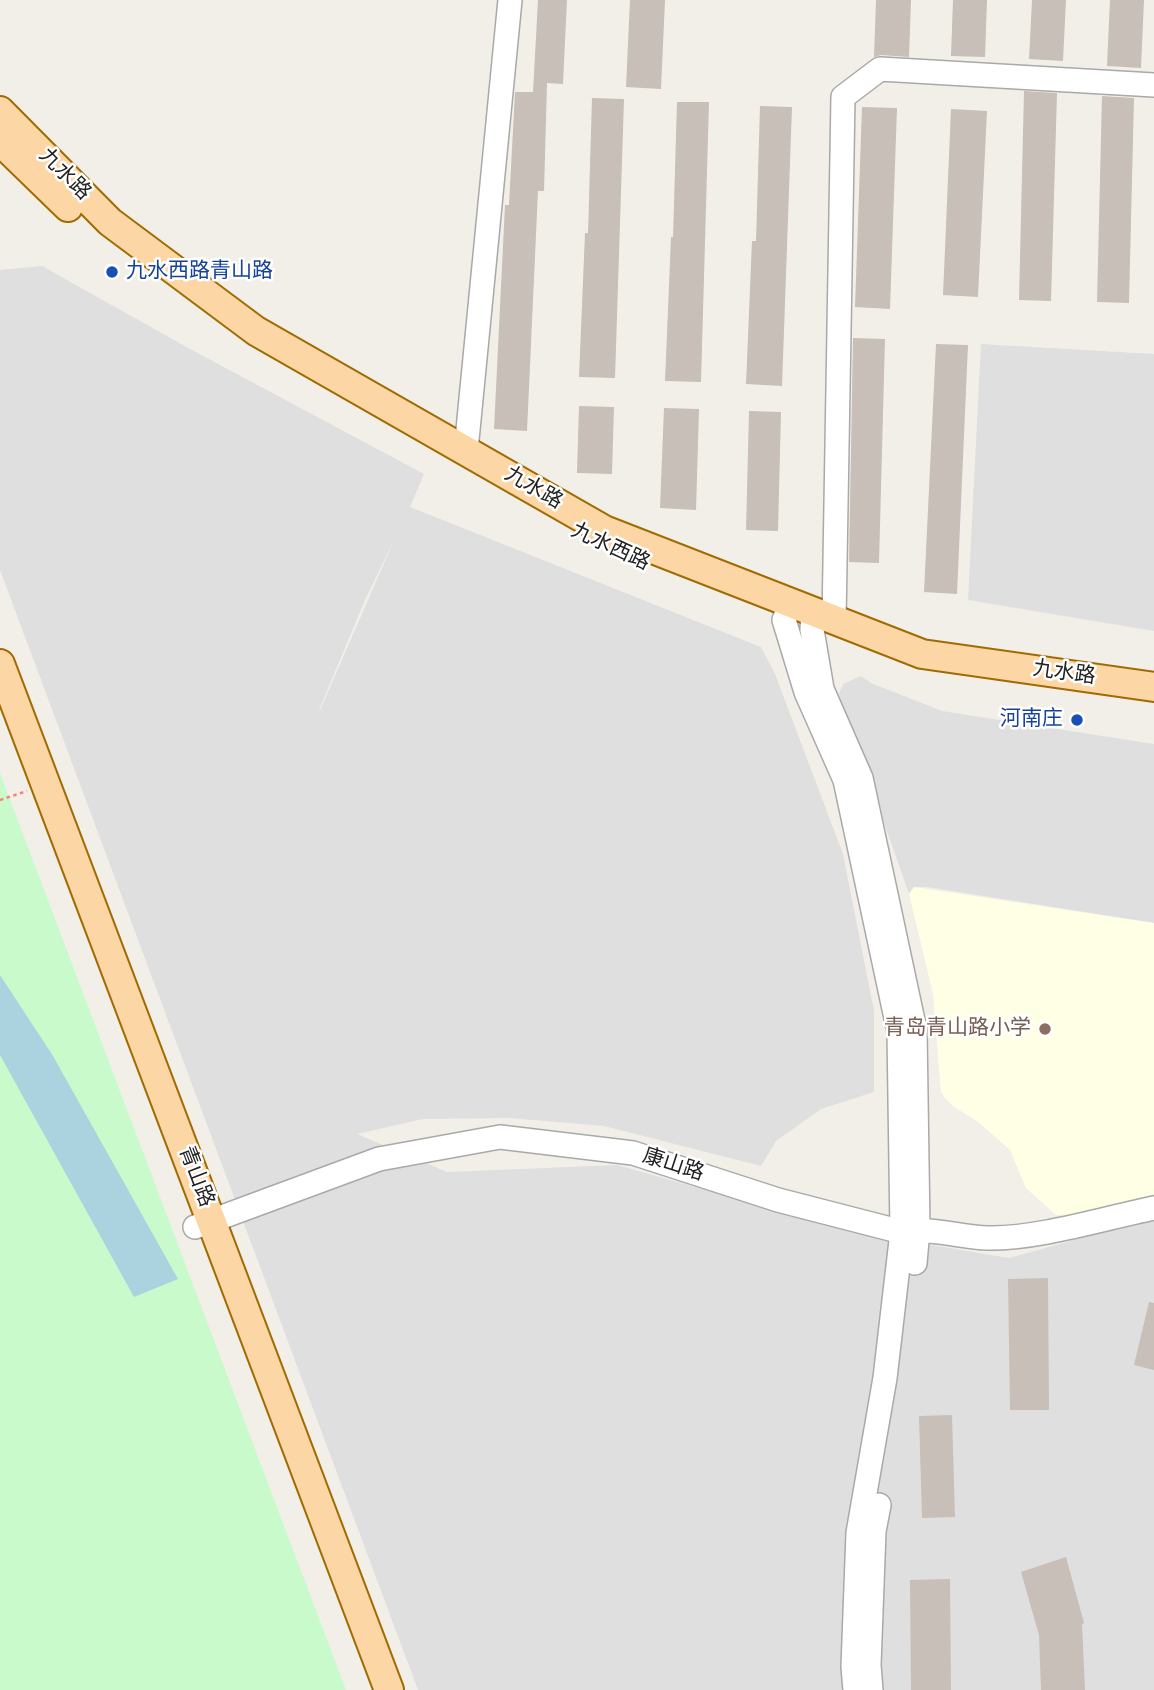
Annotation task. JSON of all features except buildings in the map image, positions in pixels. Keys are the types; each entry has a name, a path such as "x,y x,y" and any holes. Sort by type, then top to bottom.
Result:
{"main road":[{"name":"九水路","path":"0,111 110,222 256,331 604,530 807,617 922,654 1154,687"},
{"name":"九水西路","path":"0,141 99,236 247,346 597,546 807,617 917,672 1154,705"},
{"name":"青山路","path":"0,664 370,1690"},
{"name":"青山路","path":"0,714 389,1690"}],"street":[{"path":"466,450 510,0"},
{"path":"871,1690 869,1665 874,1531 902,1375 910,1230 899,1032 845,780 806,692 807,617 843,97 880,69 1154,85"},
{"name":"康山路","path":"203,1223 380,1159 500,1137 633,1153 778,1200 910,1230 989,1238 1028,1235 1154,1208"},
{"path":"855,1690 853,1667 858,1533 910,1230"}],"path":[{"path":"0,800 29,790"}],"shaded area":[{"path":"42,266 424,474 410,507 761,647 775,674 843,854 874,1011 874,1092 821,1109 776,1141 761,1166 604,1126 509,1118 423,1119 357,1134 447,1172 617,1165 855,1232 1009,1258 1154,1218 1154,1690 418,1690 0,570 0,270","holes":["395,538 320,710 365,600"]},
{"path":"981,344 1154,354 1154,631 968,600"},
{"path":"861,676 871,683 942,711 1154,744 1154,923 927,887 914,887 909,894 839,694 843,684"},
{"name":"青岛青山路小学","path":"914,887 1154,923 1154,1194 1075,1215 1056,1215 1026,1188 1010,1150 945,1098 941,1092 933,994 909,894"}],"green space":[{"path":"0,773 346,1690 0,1690"}],"water":[{"path":"0,975 53,1056 178,1279 134,1297 0,1055"}],"place":[{"name":"九水西路青山路","path":"112,272"},
{"name":"河南庄","path":"1077,720"},
{"name":"青岛青山路小学","path":"1045,1029"}]}
